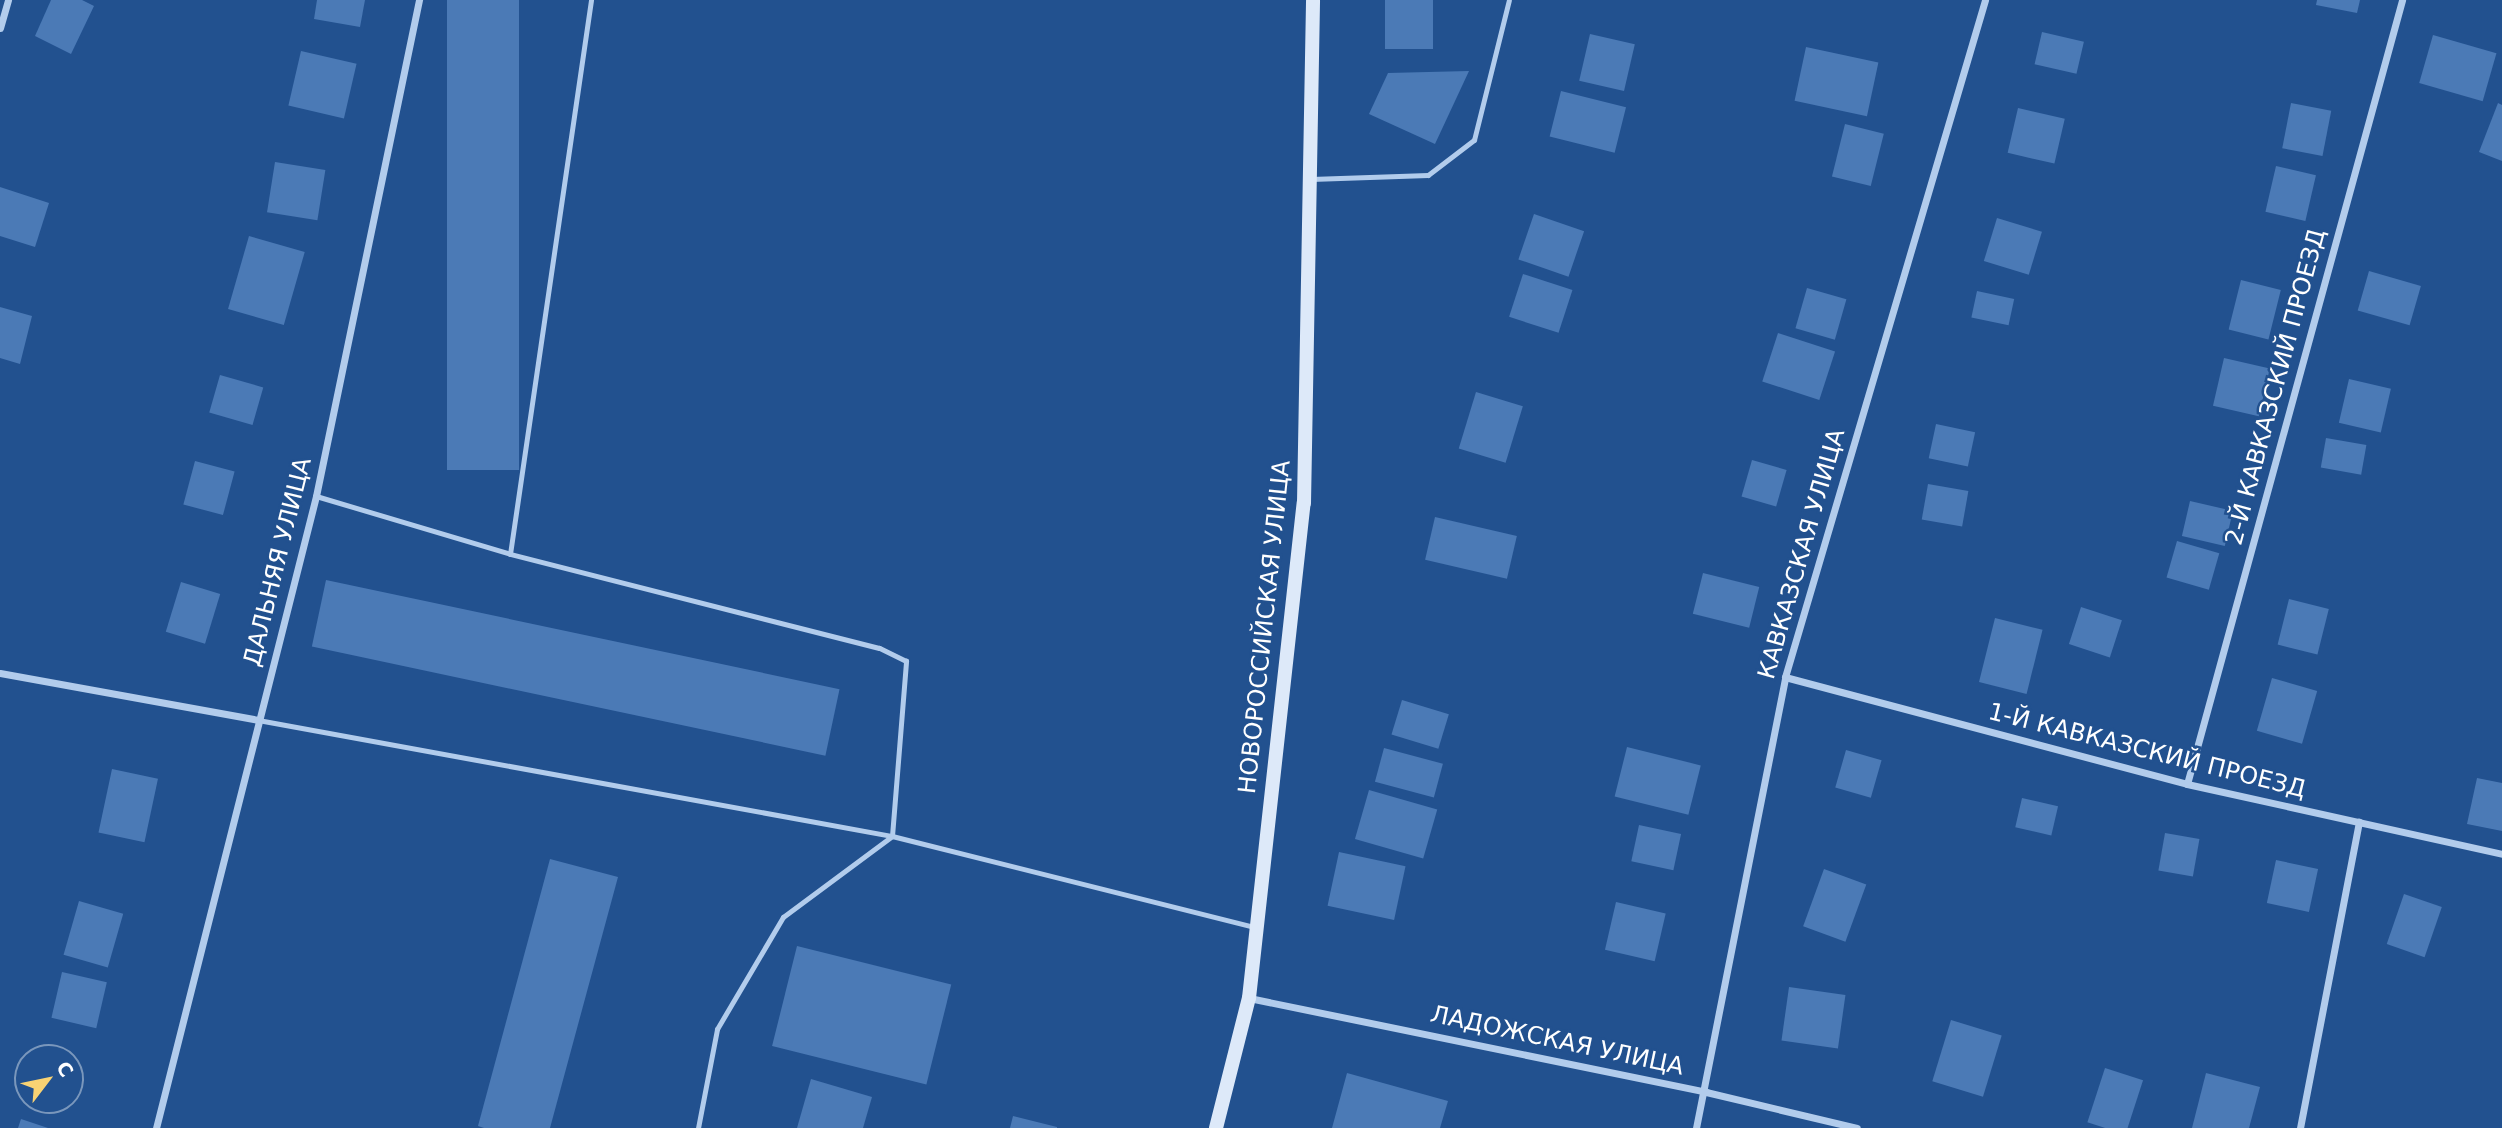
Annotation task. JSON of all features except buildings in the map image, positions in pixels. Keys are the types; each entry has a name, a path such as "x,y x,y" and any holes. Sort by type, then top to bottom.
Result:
{"street":[{"path":"0,28 8,0"},
{"name":"ДАЛЬНЯЯ УЛИЦА","path":"156,1128 316,496 419,0"},
{"name":"НОВОРОССИЙСКАЯ УЛИЦА","path":"1216,1128 1249,998 1304,503 1313,0"},
{"name":"КАВКАЗСКАЯ УЛИЦА","path":"1696,1128 1706,1091 1785,677 1985,0"},
{"name":"2-Й КАВКАЗСКИЙ ПРОЕЗД","path":"2187,784 2402,0"},
{"path":"0,673 258,720"},
{"name":"1-Й КАВКАЗСКИЙ ПРОЕЗД","path":"1785,677 2187,784 2502,854"},
{"path":"2300,1128 2359,822"},
{"name":"ЛАДОЖСКАЯ УЛИЦА","path":"1249,998 1706,1091 1857,1128"}],"lane":[{"path":"510,554 591,0"},
{"path":"1310,179 1428,175 1474,140 1509,0"},
{"path":"316,496 510,554 879,648 906,661 892,836 783,917 717,1029 698,1128"},
{"path":"258,720 892,836 1257,928"}]}
